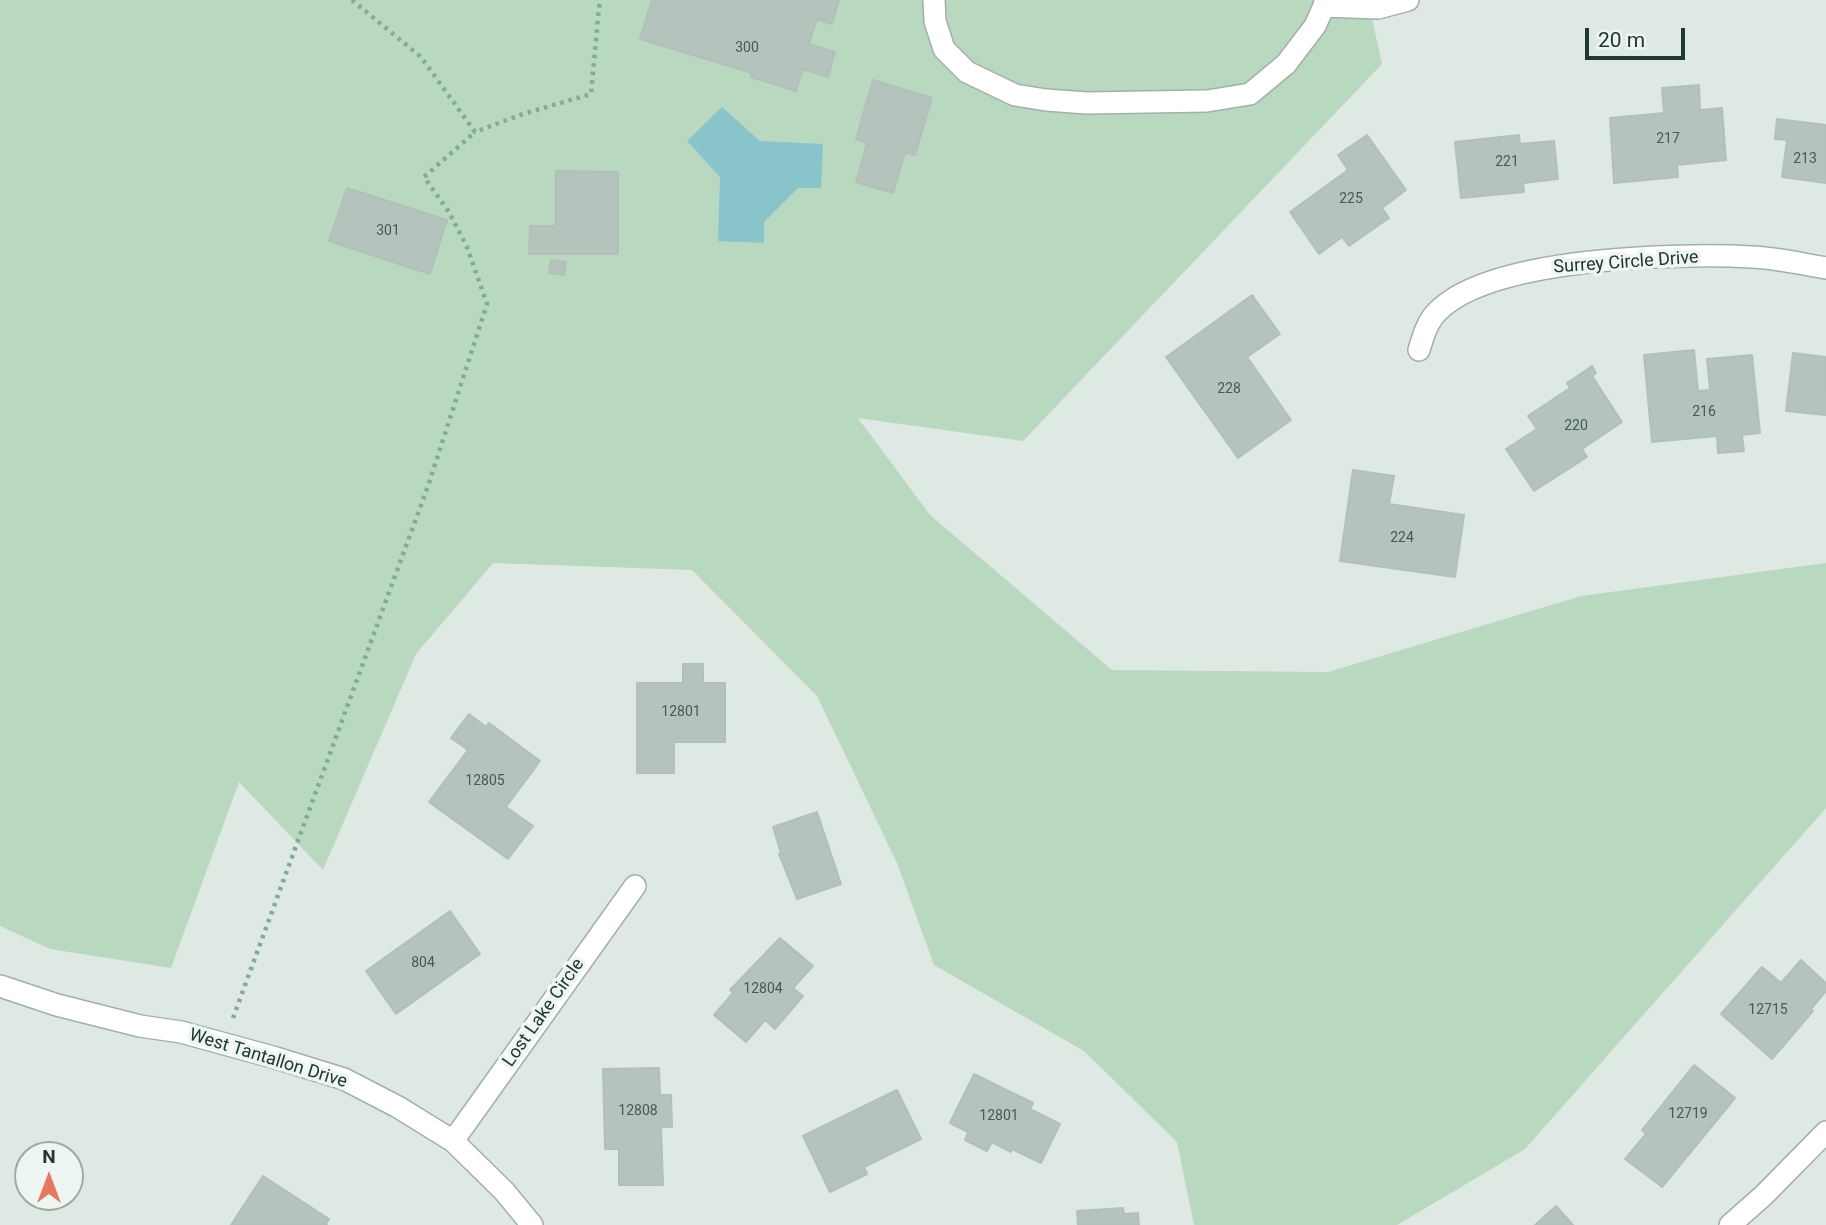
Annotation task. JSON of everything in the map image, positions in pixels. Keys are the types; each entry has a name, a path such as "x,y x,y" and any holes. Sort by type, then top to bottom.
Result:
{"street":[{"path":"934,0 935,21 944,49 967,72 1015,95 1087,103 1207,101 1250,94 1286,64 1315,26 1325,3 1378,8 1408,0"},
{"name":"Surrey Circle Drive","path":"1419,350 1424,332 1436,313 1454,299 1490,281 1572,263 1656,257 1753,257 1826,268"},
{"name":"Lost Lake Circle","path":"453,1141 635,886"},
{"name":"West Tantallon Drive","path":"0,986 69,1008 140,1026 181,1032 344,1079 398,1107 453,1141 504,1191 532,1225"},
{"path":"1730,1225 1764,1195 1826,1132"}],"path":[{"path":"352,0 421,57 475,132"},
{"path":"224,1044 428,486 487,304 467,247 449,212 424,177 475,132 523,114 591,94 602,0"}],"green space":[{"path":"0,0 1368,0 1382,64 1023,441 858,418 930,515 1112,670 1328,672 1581,596 1826,563 1826,808 1525,1149 1397,1225 1194,1225 1177,1142 1084,1051 934,965 897,863 817,696 692,570 493,563 416,654 323,870 239,782 171,968 50,949 0,926"}],"water":[{"path":"722,107 760,141 823,144 821,188 798,188 764,222 764,243 718,241 720,177 687,141"}],"building":[{"path":"652,0 839,0 832,24 817,19 809,44 835,52 828,77 803,69 796,91 751,77 752,73 640,39"},
{"path":"873,80 932,98 915,155 905,153 893,193 856,182 867,143 856,139"},
{"path":"1699,85 1700,110 1722,108 1726,160 1677,165 1678,177 1614,183 1610,118 1664,113 1662,88"},
{"path":"1777,119 1826,125 1826,183 1782,177 1787,140 1775,139"},
{"path":"1367,135 1406,190 1382,208 1389,218 1349,246 1342,237 1319,254 1290,212 1348,170 1338,155"},
{"path":"1519,135 1520,144 1554,141 1558,179 1523,183 1524,192 1461,198 1455,142"},
{"path":"556,171 618,172 618,254 529,254 530,226 556,226"},
{"path":"347,188 447,220 430,274 329,241"},
{"path":"551,260 566,262 564,275 549,273"},
{"path":"1252,295 1280,334 1247,357 1291,420 1238,458 1166,357"},
{"path":"1694,350 1698,391 1710,390 1707,359 1752,355 1760,433 1742,435 1744,451 1718,453 1717,436 1652,442 1644,355"},
{"path":"1793,353 1825,357 1826,415 1786,411"},
{"path":"1592,366 1596,373 1592,376 1622,422 1582,449 1587,457 1534,491 1506,449 1537,429 1528,416 1570,388 1567,383"},
{"path":"1353,470 1394,476 1389,504 1464,515 1455,577 1340,561"},
{"path":"683,664 703,664 703,683 725,683 725,742 674,742 674,773 637,773 637,683 683,683"},
{"path":"469,714 486,727 489,723 540,761 506,807 533,826 508,859 429,802 468,750 451,738"},
{"path":"817,812 841,884 797,899 779,854 781,853 773,827"},
{"path":"450,911 480,954 396,1014 366,971"},
{"path":"780,938 813,966 793,988 803,996 775,1029 765,1020 746,1042 714,1015 733,993 730,990"},
{"path":"1801,960 1826,983 1826,991 1811,1009 1813,1011 1772,1059 1721,1014 1762,967 1781,983"},
{"path":"1694,1065 1735,1098 1662,1187 1625,1159 1646,1134 1642,1130"},
{"path":"659,1068 660,1095 671,1095 672,1127 661,1127 663,1185 619,1185 619,1149 605,1149 603,1069"},
{"path":"974,1074 1033,1103 1030,1109 1060,1124 1041,1163 992,1142 987,1151 965,1140 968,1132 950,1123"},
{"path":"897,1090 921,1139 864,1167 867,1174 830,1192 803,1136"},
{"path":"263,1176 329,1219 327,1225 231,1225"},
{"path":"1556,1206 1573,1225 1535,1225"},
{"path":"1123,1208 1124,1214 1138,1213 1139,1225 1078,1225 1077,1211"}]}
